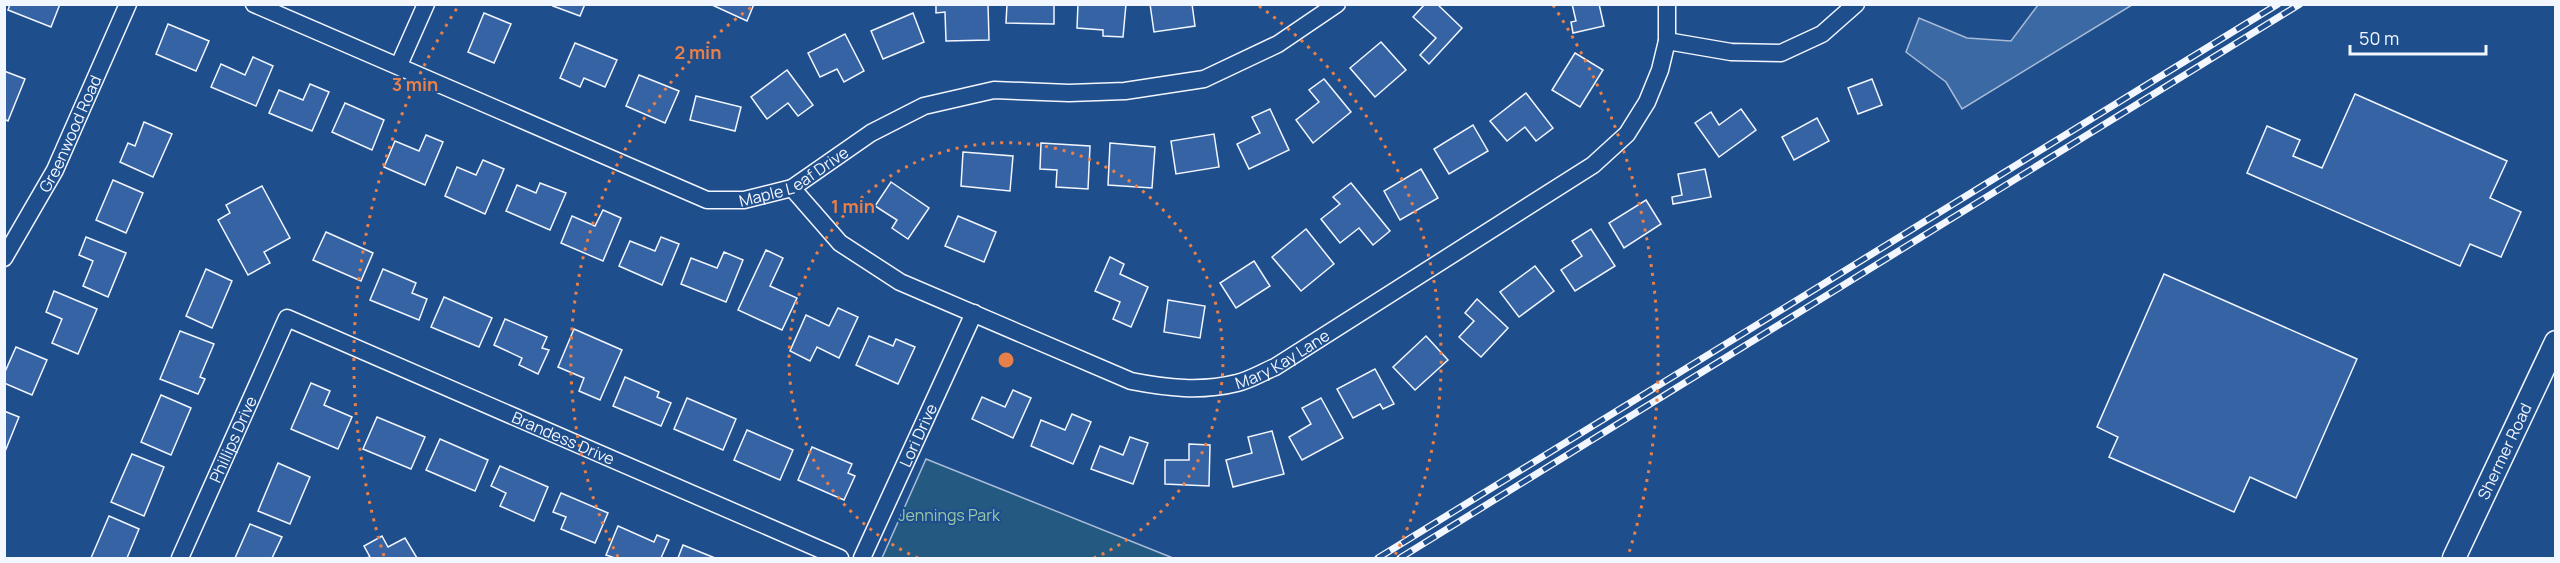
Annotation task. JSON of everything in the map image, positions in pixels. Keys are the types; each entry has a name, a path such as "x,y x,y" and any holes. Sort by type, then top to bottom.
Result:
{"street":[{"name":"Greenwood Road","path":"4,258 55,170 128,4"},
{"name":"Maple Leaf Drive","path":"254,4 707,200 744,200 792,188 872,133 924,106 994,90 1069,93 1125,90 1204,79 1278,44 1337,4"},
{"path":"399,66 426,4"},
{"name":"Mary Kay Lane","path":"792,188 840,243 900,282 1131,381 1170,388 1203,388 1238,383 1275,367 1593,165 1627,135 1647,102 1660,70 1668,41 1667,4"},
{"path":"1668,41 1731,52 1781,53 1822,34 1856,4"},
{"name":"Lori Drive","path":"862,558 974,313"},
{"name":"Phillips Drive","path":"180,558 287,318"},
{"name":"Brandess Drive","path":"287,318 840,558"},
{"name":"Shermer Road","path":"2454,558 2556,342"}],"green space":[{"name":"Jennings Park","path":"926,459 1173,558 882,558"}],"shaded area":[{"path":"2038,5 2132,5 1962,109 1946,82 1906,52 1919,18 1967,38 2011,41"}],"building":[{"path":"10,4 60,4 51,27 8,10"},
{"path":"554,4 585,4 580,16 553,6"},
{"path":"710,4 754,4 747,21"},
{"path":"936,4 988,4 989,40 946,41 945,12 936,13"},
{"path":"1007,4 1054,4 1054,24 1006,23"},
{"path":"1078,4 1126,4 1123,37 1103,36 1103,30 1077,28"},
{"path":"1150,4 1192,4 1195,26 1154,32"},
{"path":"1425,4 1437,4 1462,28 1429,64 1420,55 1436,38 1413,17"},
{"path":"1572,4 1599,4 1604,26 1573,33 1571,22 1576,21"},
{"path":"484,13 511,24 494,63 468,52"},
{"path":"913,13 924,42 883,59 871,31"},
{"path":"168,24 209,41 196,71 156,54"},
{"path":"845,34 864,71 844,82 837,69 820,77 808,53"},
{"path":"1381,42 1406,70 1375,97 1350,68"},
{"path":"575,43 617,60 605,87 584,78 580,87 560,78"},
{"path":"1575,53 1603,70 1580,107 1552,90"},
{"path":"253,57 273,66 256,106 211,87 221,64 245,75"},
{"path":"787,70 813,105 798,116 788,103 767,119 751,97"},
{"path":"4,71 25,79 8,121 4,119"},
{"path":"639,75 679,91 665,123 626,106"},
{"path":"1324,79 1351,112 1313,143 1296,120 1319,102 1309,90"},
{"path":"1872,79 1882,105 1858,114 1848,88"},
{"path":"310,84 329,92 312,131 269,113 279,90 303,100"},
{"path":"1526,93 1553,128 1536,141 1525,127 1507,141 1490,121"},
{"path":"2355,94 2507,161 2490,198 2521,212 2501,257 2470,244 2460,266 2247,173 2267,126 2300,140 2293,156 2322,168"},
{"path":"696,96 741,107 735,131 690,120"},
{"path":"345,103 384,120 372,150 332,132"},
{"path":"1270,109 1289,150 1249,169 1237,144 1260,133 1252,117"},
{"path":"1741,109 1756,130 1719,157 1695,123 1711,112 1719,125"},
{"path":"1817,118 1829,141 1794,160 1782,137"},
{"path":"144,122 172,134 153,177 120,162 128,143 135,146"},
{"path":"1473,125 1488,151 1449,174 1434,149"},
{"path":"1214,134 1219,167 1176,174 1171,141"},
{"path":"426,135 443,142 425,185 384,167 395,141 419,151"},
{"path":"1041,143 1090,146 1088,189 1056,187 1057,170 1040,169"},
{"path":"1110,143 1155,147 1152,188 1108,185"},
{"path":"963,152 1013,156 1010,191 961,186"},
{"path":"483,160 504,169 485,214 445,196 457,167 476,175"},
{"path":"1421,169 1438,198 1400,220 1384,191"},
{"path":"1705,169 1711,197 1673,204 1672,197 1682,195 1678,174"},
{"path":"113,180 143,193 126,233 96,220"},
{"path":"891,182 929,208 908,239 892,228 897,220 875,206"},
{"path":"540,183 566,193 550,230 506,211 517,185 536,193"},
{"path":"1351,183 1390,231 1373,245 1359,228 1340,243 1321,219 1340,204 1333,197"},
{"path":"262,186 290,238 264,252 270,263 248,275 218,220 230,213 226,205"},
{"path":"1646,200 1661,224 1624,248 1609,223"},
{"path":"603,210 621,218 603,261 561,243 572,216 595,226"},
{"path":"958,216 996,232 984,262 945,246"},
{"path":"1306,229 1334,264 1301,291 1272,257"},
{"path":"1591,229 1615,266 1575,291 1561,270 1582,256 1572,241"},
{"path":"326,232 373,253 361,281 313,260"},
{"path":"86,237 126,253 108,297 83,286 93,261 79,255"},
{"path":"661,237 679,244 662,285 619,266 630,241 655,251"},
{"path":"766,250 783,258 770,286 797,298 782,330 738,310"},
{"path":"724,252 743,260 726,302 681,284 691,258 717,268"},
{"path":"1110,257 1124,264 1120,274 1148,287 1131,327 1113,319 1120,302 1095,291"},
{"path":"1254,261 1270,286 1236,308 1220,283"},
{"path":"1535,266 1554,291 1519,317 1500,292"},
{"path":"206,269 232,281 212,328 186,316"},
{"path":"383,269 416,283 412,293 427,299 419,320 370,300"},
{"path":"2164,274 2357,359 2296,498 2250,477 2234,512 2109,457 2118,437 2097,427"},
{"path":"54,291 97,309 78,354 52,343 62,319 46,312"},
{"path":"444,297 492,318 479,347 431,327"},
{"path":"1477,299 1508,328 1481,357 1459,337 1474,321 1465,313"},
{"path":"1168,300 1205,306 1200,338 1164,332"},
{"path":"838,308 858,317 839,358 817,347 810,361 790,351 806,315 829,326"},
{"path":"505,319 547,337 542,348 549,350 538,374 519,365 522,358 494,345"},
{"path":"574,329 622,350 600,400 579,391 584,378 558,367"},
{"path":"180,331 214,344 200,377 205,379 198,394 160,379"},
{"path":"869,336 893,346 896,339 915,347 898,384 856,365"},
{"path":"1426,336 1448,360 1415,390 1393,367"},
{"path":"16,347 47,360 32,395 4,383 4,374"},
{"path":"1375,369 1394,404 1383,409 1380,404 1353,418 1337,389"},
{"path":"625,377 659,392 657,397 671,403 661,426 613,406"},
{"path":"311,383 330,391 324,405 352,417 338,449 291,429"},
{"path":"1013,390 1031,398 1013,438 972,419 982,397 1005,407"},
{"path":"161,395 191,408 171,455 141,442"},
{"path":"687,398 736,419 723,450 674,429"},
{"path":"1321,398 1343,438 1302,460 1289,437 1311,424 1302,408"},
{"path":"4,411 19,417 4,454"},
{"path":"1072,414 1091,422 1073,464 1031,446 1041,420 1065,430"},
{"path":"377,417 425,437 411,469 363,449"},
{"path":"747,430 793,450 780,480 734,460"},
{"path":"1272,431 1284,474 1233,487 1226,460 1252,453 1248,437"},
{"path":"1130,437 1148,443 1133,484 1091,469 1100,446 1123,455"},
{"path":"440,439 488,460 475,491 426,470"},
{"path":"1189,444 1210,445 1209,486 1165,484 1165,460 1189,460"},
{"path":"812,447 852,464 848,473 855,476 844,500 798,480"},
{"path":"132,454 164,467 144,516 111,502"},
{"path":"278,463 310,477 290,524 258,511"},
{"path":"500,466 548,487 534,521 500,506 506,493 491,486"},
{"path":"561,493 608,513 595,543 561,529 566,517 553,512"},
{"path":"109,516 139,529 127,558 91,558"},
{"path":"250,524 282,537 272,558 235,558"},
{"path":"618,526 654,542 657,535 669,540 661,558 615,558 606,555"},
{"path":"382,536 388,547 405,538 417,558 366,558 370,557 364,546"},
{"path":"683,545 715,558 678,558"}],"railway":[{"path":"1378,558 2278,4"},
{"path":"1400,558 2300,4"}]}
